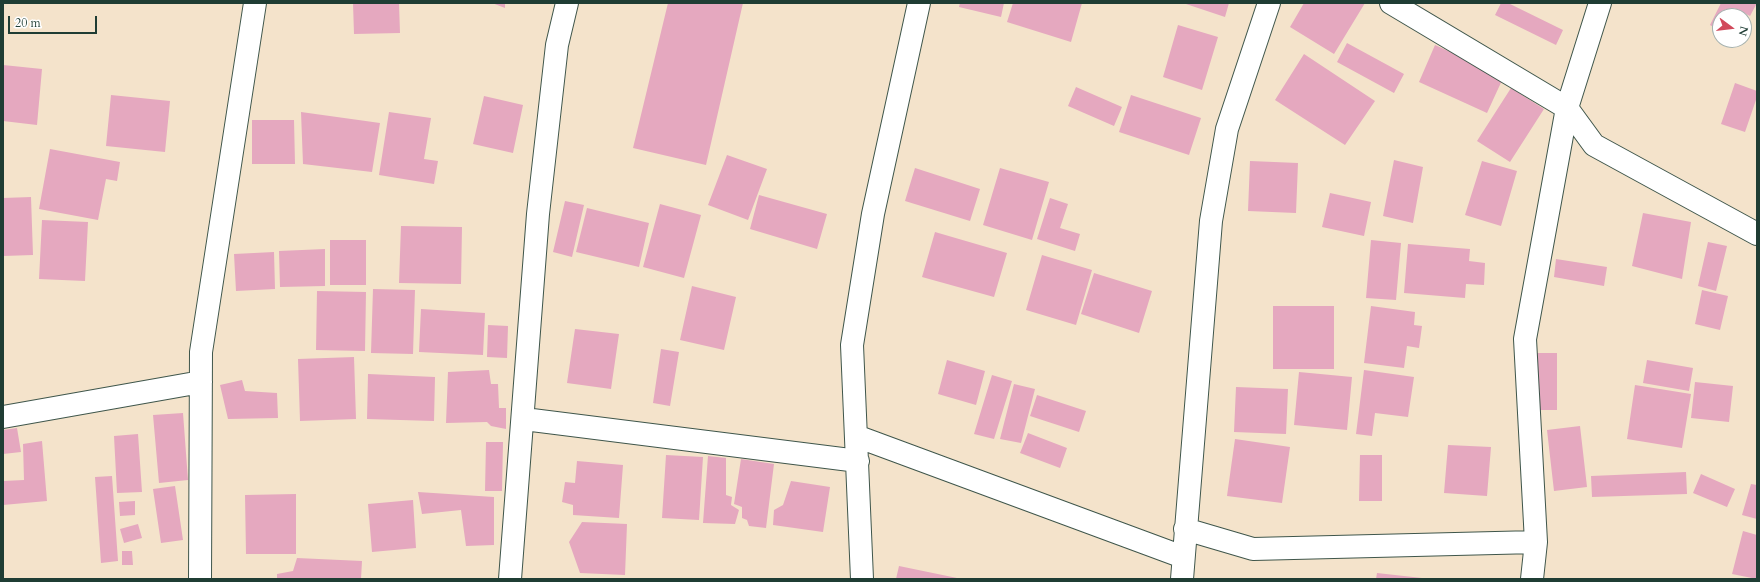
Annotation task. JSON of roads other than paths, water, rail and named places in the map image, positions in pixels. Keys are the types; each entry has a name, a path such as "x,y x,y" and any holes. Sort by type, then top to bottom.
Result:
{"street":[{"path":"200,579 201,352 255,3"},
{"path":"510,579 524,419 538,214 557,45 567,3"},
{"path":"862,579 852,344 873,214 919,3"},
{"path":"1182,579 1211,221 1227,129 1269,3"},
{"path":"1391,3 1567,108 1594,145 1757,234"},
{"path":"1532,579 1536,542 1525,339 1567,108 1600,3"},
{"path":"3,417 201,382"},
{"path":"524,419 858,461"},
{"path":"856,436 1183,557"},
{"path":"1186,530 1253,549 1536,542"}]}
